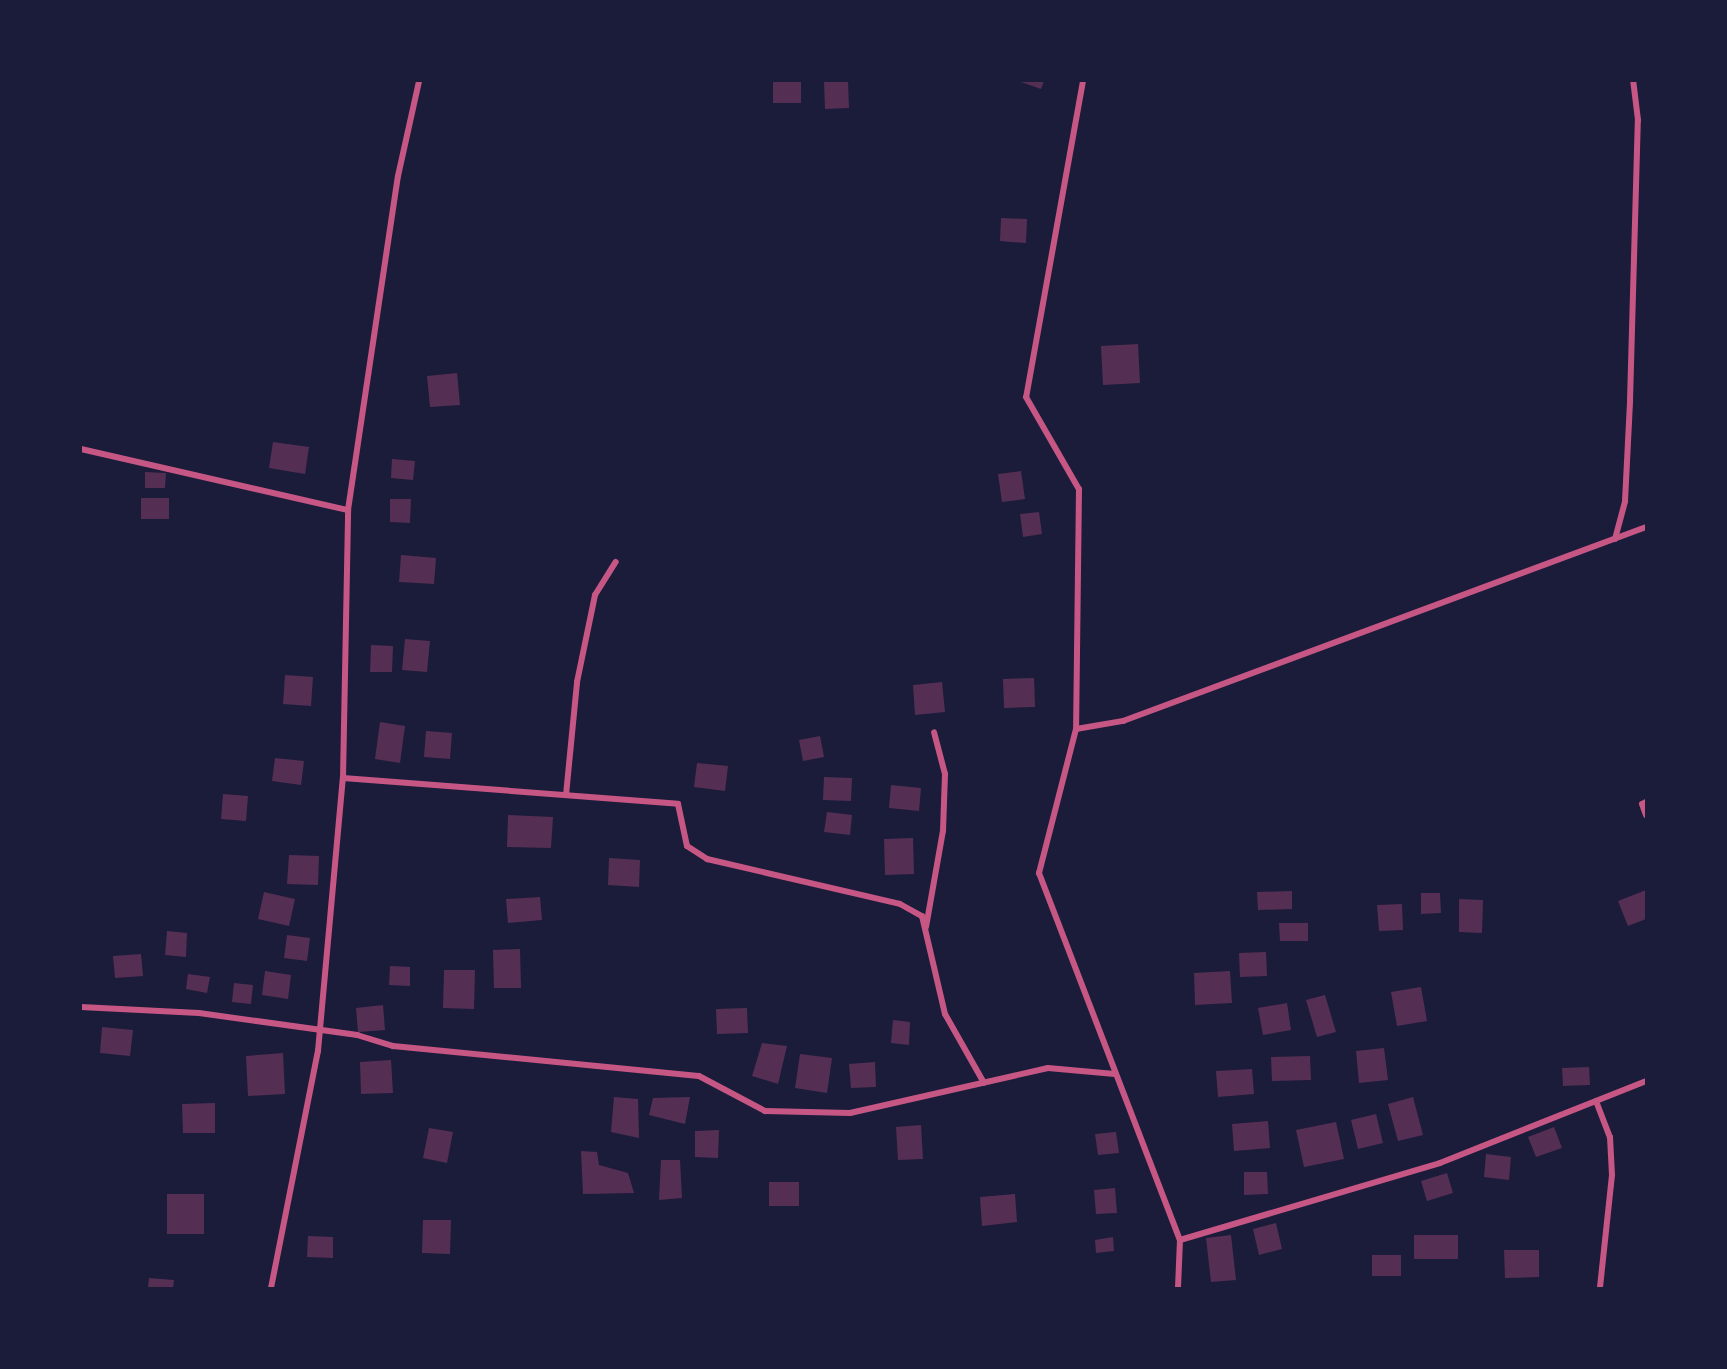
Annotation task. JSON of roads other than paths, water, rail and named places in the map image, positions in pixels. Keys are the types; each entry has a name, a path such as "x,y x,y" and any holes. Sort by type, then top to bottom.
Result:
{"street":[{"path":"271,1288 320,1034 344,778 348,510 398,176 419,81"},
{"path":"1083,81 1026,397 1079,489 1076,729 1039,873 1180,1240 1178,1288"},
{"path":"1615,539 1625,501 1630,401 1638,120 1633,81"},
{"path":"81,449 348,510"},
{"path":"1076,729 1123,721 1646,527"},
{"path":"566,795 577,682 595,595 616,562"},
{"path":"926,927 943,831 945,774 934,732"},
{"path":"344,778 678,804 687,846 706,859 858,891 922,916 945,1014 984,1083"},
{"path":"1646,802 1642,804 1646,816"},
{"path":"81,1007 199,1013 320,1034 357,1035 393,1046 699,1076 765,1111 850,1113 1048,1068 1115,1074"},
{"path":"1180,1240 1440,1163 1646,1081"},
{"path":"1596,1101 1610,1137 1612,1175 1600,1288"}]}
